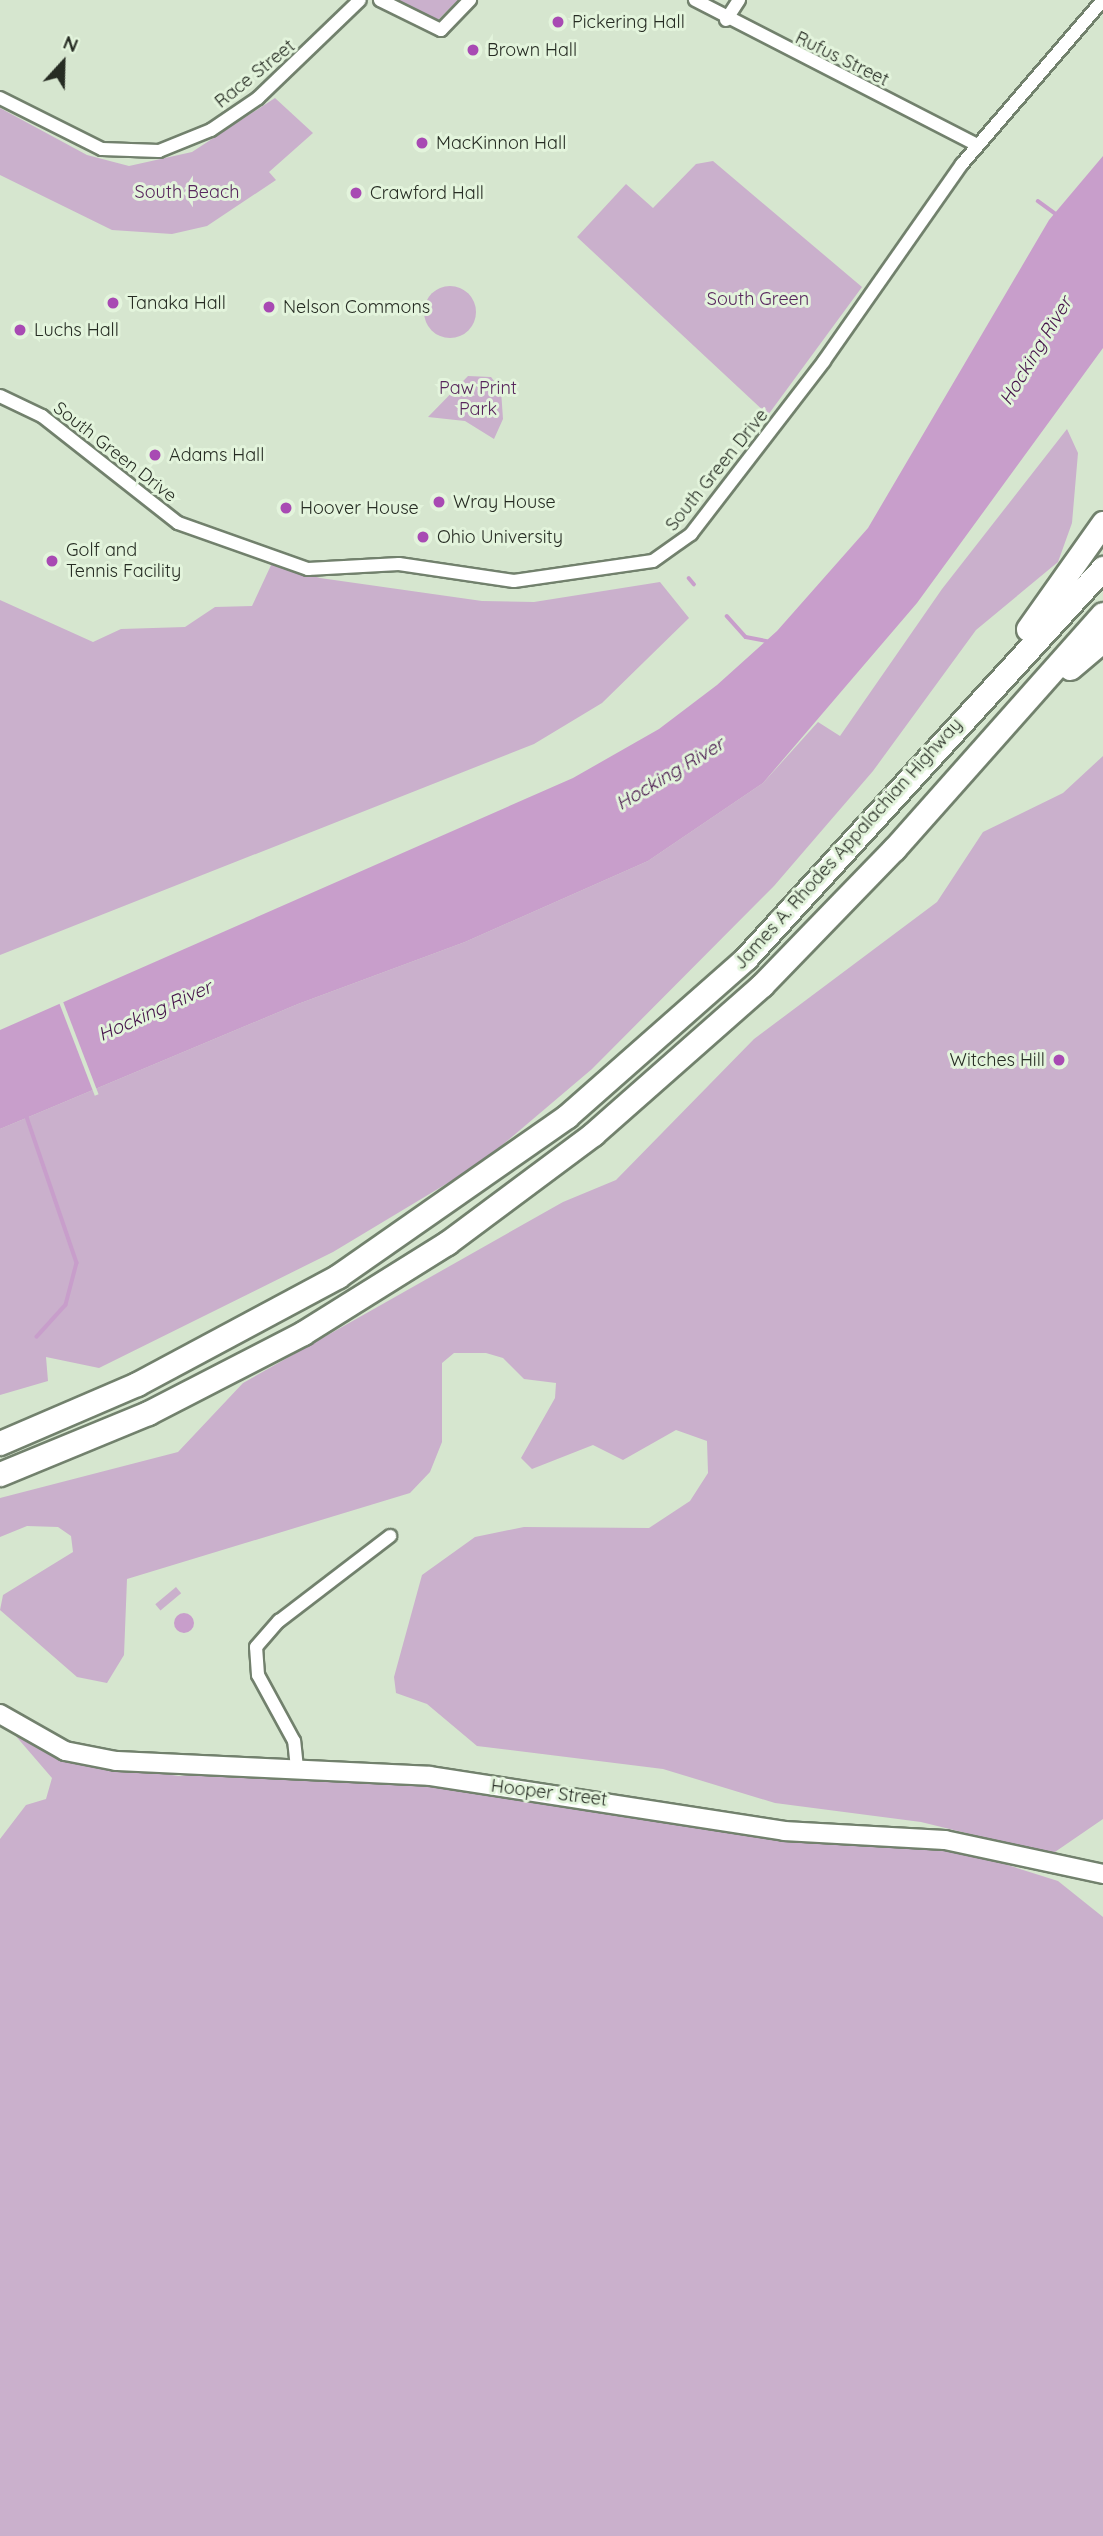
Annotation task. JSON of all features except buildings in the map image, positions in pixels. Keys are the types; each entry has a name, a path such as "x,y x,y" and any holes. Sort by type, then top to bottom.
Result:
{"highway":[{"path":"955,725 1103,523"},
{"name":"James A. Rhodes Appalachian Highway","path":"0,1443 253,1325 481,1182 635,1059 746,958 955,725 1103,568"},
{"name":"James A. Rhodes Appalachian Highway","path":"0,1475 250,1363 447,1243 534,1180 663,1077 762,985 1012,718 1103,614"},
{"path":"1012,718 1103,640"}],"street":[{"name":"Race Street","path":"0,98 102,149 159,151 211,130 258,98 360,0"},
{"path":"380,0 441,30 470,0"},
{"name":"Rufus Street","path":"695,0 726,20 977,145"},
{"path":"726,20 739,0"},
{"name":"South Green Drive","path":"0,396 42,416 178,523 308,569 399,564 514,581 653,561 685,539 738,475 977,145 1103,0"},
{"path":"297,1768 295,1741 258,1675 256,1647 279,1621 390,1536"},
{"name":"Hooper Street","path":"0,1714 80,1755 297,1768 530,1788 832,1837 945,1840 1103,1874"}],"green space":[{"path":"394,0 458,0 436,22"},
{"name":"South Beach","path":"275,98 313,133 269,172 276,180 207,226 172,234 112,230 0,175 0,108 87,155 129,166 192,152"},
{"name":"South Green","path":"713,161 862,287 768,415 577,237 626,184 653,208 696,164"},
{"path":"450,286 460,288 468,294 474,302 474,322 468,330 460,336 450,338 440,336 432,330 426,322 424,312 426,302 432,294 440,288"},
{"name":"Paw Print Park","path":"468,376 491,377 501,390 503,419 494,439 465,421 428,417"},
{"path":"1067,429 1078,453 1072,523 1058,562 976,630 873,771 774,886 592,1069 481,1163 333,1252 99,1368 46,1357 48,1381 0,1395 0,1129 298,1004 465,942 648,861 763,783 818,722 840,736 942,589"},
{"path":"272,563 320,578 482,601 534,602 660,582 689,618 602,703 534,744 0,955 0,600 93,642 121,629 185,627 215,607 252,606"},
{"path":"1103,756 1103,1819 1052,1854 921,1822 775,1803 663,1769 477,1746 427,1704 396,1693 394,1677 422,1575 475,1537 524,1527 649,1528 690,1501 708,1473 707,1441 676,1430 623,1460 593,1445 532,1469 521,1458 555,1398 556,1383 524,1379 503,1358 486,1353 454,1353 442,1363 442,1442 430,1472 410,1493 127,1579 124,1655 107,1683 77,1677 0,1610 3,1595 73,1552 71,1536 58,1527 27,1526 0,1537 0,1498 178,1452 243,1383 563,1202 616,1180 754,1039 937,902 983,832 1063,793"},
{"path":"176,1587 181,1593 160,1610 155,1604"},
{"path":"8,1727 59,1759 179,1776 257,1769 328,1781 481,1787 719,1830 814,1842 951,1847 1058,1881 1103,1917 1103,2536 0,2536 0,1839 26,1805 46,1799 52,1778"}],"water":[{"name":"Hocking River","path":"1103,156 1103,348 917,603 763,783 648,861 465,942 298,1004 0,1129 0,1030 573,778 659,729 717,685 777,631 868,528 1049,220"},
{"path":"184,1613 191,1616 194,1623 191,1630 184,1633 177,1630 174,1623 177,1616"}],"pier":[{"path":"62,999 99,1094 95,1096 58,1000"}],"waterway":[{"path":"1038,201 1056,214"},
{"path":"689,578 694,584"},
{"path":"727,616 746,637 767,641"},
{"path":"27,1117 77,1263 66,1305 37,1337"}],"place":[{"name":"Pickering Hall","path":"558,22"},
{"name":"Brown Hall","path":"473,50"},
{"name":"MacKinnon Hall","path":"422,143"},
{"name":"Crawford Hall","path":"356,193"},
{"name":"Tanaka Hall","path":"113,303"},
{"name":"Nelson Commons","path":"269,307"},
{"name":"Luchs Hall","path":"20,330"},
{"name":"Adams Hall","path":"155,455"},
{"name":"Wray House","path":"439,502"},
{"name":"Hoover House","path":"286,508"},
{"name":"Ohio University","path":"423,537"},
{"name":"Golf and Tennis Facility","path":"52,561"},
{"name":"Witches Hill","path":"1059,1060"}]}
